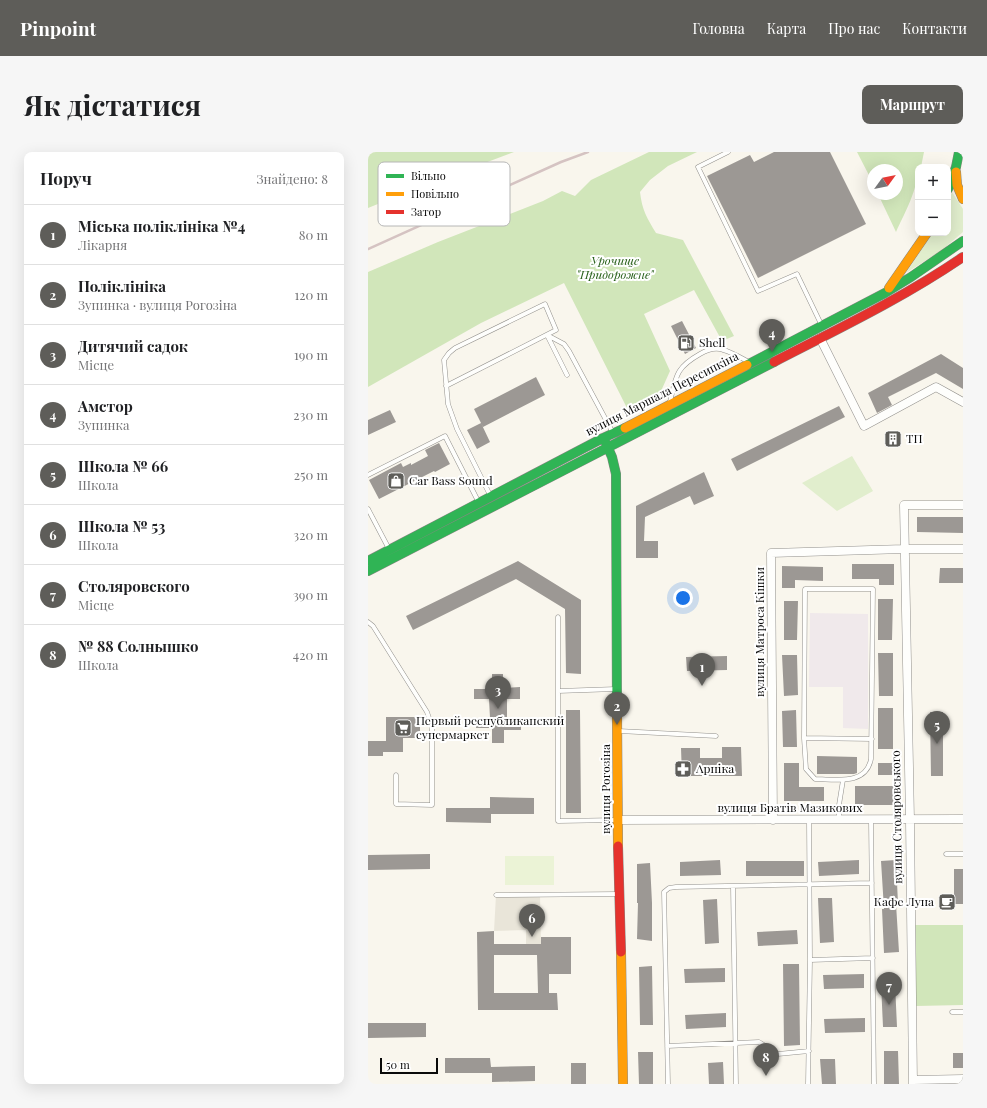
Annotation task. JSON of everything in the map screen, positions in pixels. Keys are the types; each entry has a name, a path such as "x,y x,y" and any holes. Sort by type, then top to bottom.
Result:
{"main road":[{"path":"951,181 959,152"},
{"path":"956,167 957,185 963,199"},
{"path":"885,293 925,236"},
{"name":"вулиця Маршала Пересипкіна","path":"368,570 608,448 823,333 912,277 963,241"},
{"name":"вулиця Маршала Пересипкіна","path":"368,561 603,438 751,363 870,313 917,287 963,257"},
{"name":"вулиця Рогозіна","path":"603,438 614,463 616,474 618,820 623,1084"}],"street":[{"path":"823,333 864,426 936,387 963,402"},
{"name":"вулиця Столяровського","path":"912,1082 910,820 904,505 963,505"},
{"path":"904,549 963,549"},
{"name":"вулиця Матроса Кішки","path":"773,820 771,553 904,549"},
{"name":"вулиця Братів Мазикових","path":"618,820 963,819"},
{"path":"912,1082 963,1079"}],"lane":[{"path":"728,152 698,167 758,291 797,274 823,333"},
{"path":"446,386 556,330 545,304 455,348 444,360 446,386 448,404 451,416 490,497 496,506"},
{"path":"547,335 567,375"},
{"path":"547,335 564,344 569,351 613,434"},
{"path":"670,405 676,376 681,367 708,349 724,350 751,363"},
{"path":"368,475 445,436 484,512"},
{"path":"368,509 390,550"},
{"path":"805,589 873,589 872,739 871,759 867,770 861,776 843,780 815,779 806,769 804,738 805,589"},
{"path":"558,617 558,821 618,820"},
{"path":"368,622 373,626 427,712 432,727 432,804 396,804 396,775"},
{"path":"558,692 617,689"},
{"path":"617,731 716,736"},
{"path":"804,738 872,739"},
{"path":"839,820 843,780"},
{"path":"808,1084 810,960 809,820"},
{"path":"871,820 874,1084"},
{"path":"946,854 963,854"},
{"path":"668,1084 664,892 670,888 676,887 872,883"},
{"path":"733,886 736,1084"},
{"path":"496,895 619,894"},
{"path":"810,960 873,958"},
{"path":"952,1012 963,1012"},
{"path":"667,1046 759,1042 778,1054 809,1051"}],"shaded area":[{"path":"810,613 868,614 868,729 843,728 843,687 809,687"},
{"path":"496,895 540,895 541,944 526,944 526,930 494,931"}],"green space":[{"path":"368,152 514,152 487,162 378,162 378,204 368,208"},
{"name":"Урочище \"Придорожнє\"","path":"649,152 697,152 668,166 650,180 640,192 642,204 645,214 656,233 683,240 734,336 722,341 694,290 644,314 670,371 657,400 631,416 564,283 481,323 368,387 368,272 479,226 510,226 510,214 543,201 562,191 575,196 591,180"},
{"path":"857,152 924,152 922,164 915,164 915,187 907,209 896,232 881,200 903,200 903,164 867,164 867,171"},
{"path":"952,192 963,209 963,232 942,250 906,273 931,236 951,236"},
{"path":"852,456 873,491 837,511 802,483"},
{"path":"505,856 554,856 554,885 505,885"},
{"path":"915,925 963,925 963,1005 916,1006"}],"building":[{"path":"774,152 830,152 866,224 758,278 707,176 750,155 754,162"},
{"path":"682,321 696,348 685,354 671,326"},
{"path":"941,354 963,368 963,389 936,373 888,397 892,405 877,413 868,393"},
{"path":"536,377 545,395 483,427 474,409"},
{"path":"839,406 845,417 737,471 731,459"},
{"path":"390,410 396,422 368,435 368,420"},
{"path":"481,423 490,442 477,449 467,430"},
{"name":"ТП","path":"893,431 899,443 892,446 887,434"},
{"path":"439,443 450,464 379,499 369,480 401,463 403,467 411,463 411,465 428,456 425,450"},
{"path":"704,472 714,496 694,505 690,496 645,517 644,541 658,541 658,558 636,558 636,506"},
{"path":"917,517 963,517 963,533 917,532"},
{"path":"518,561 581,600 581,674 566,673 565,609 516,579 413,630 406,616"},
{"path":"852,564 894,564 894,585 879,585 879,579 852,579"},
{"path":"782,566 823,567 823,581 795,580 795,588 782,588"},
{"path":"940,568 963,568 963,583 939,583"},
{"path":"878,599 893,599 892,640 878,640"},
{"path":"784,601 798,601 797,640 784,640"},
{"path":"878,653 893,653 893,696 879,696"},
{"path":"782,655 797,655 798,695 784,696"},
{"path":"727,656 727,670 687,671 686,657"},
{"path":"492,674 503,674 503,688 520,687 520,699 507,699 507,718 521,718 521,730 504,730 504,743 492,743 492,728 476,728 476,718 490,718 489,699 474,699 474,689 492,689"},
{"path":"878,708 893,708 893,749 878,749"},
{"path":"566,710 580,710 581,813 566,813"},
{"path":"796,710 797,747 783,747 782,711"},
{"path":"930,712 943,712 943,776 931,776"},
{"name":"Первый республиканский супермаркет","path":"386,717 420,717 420,738 403,738 403,752 383,752 383,756 368,756 368,741 386,741"},
{"path":"722,747 741,747 742,776 682,776 681,748 700,748 700,758 722,758"},
{"path":"817,756 857,757 857,773 817,774"},
{"path":"784,763 799,763 799,787 824,787 824,801 784,801"},
{"path":"878,763 893,763 894,775 878,775"},
{"path":"855,786 894,786 894,805 855,805"},
{"path":"490,797 534,798 534,814 491,814 491,823 446,822 446,808 490,808"},
{"path":"430,854 430,869 368,870 368,855"},
{"path":"720,860 721,875 680,876 680,862"},
{"path":"859,860 859,874 819,876 818,862"},
{"path":"896,860 898,904 896,904 899,952 884,953 882,909 884,909 881,861"},
{"path":"746,861 804,861 804,876 746,876"},
{"path":"650,863 652,941 637,939 637,864"},
{"path":"954,869 963,869 963,904 954,904"},
{"path":"818,898 832,898 834,942 820,943"},
{"path":"717,899 719,943 705,944 703,900"},
{"path":"797,930 798,944 758,946 757,932"},
{"path":"494,931 494,944 541,944 541,937 571,937 571,974 549,974 549,993 557,993 558,1010 478,1010 477,932","holes":["494,955 537,955 538,993 494,993"]},
{"path":"783,964 799,964 800,1045 784,1046"},
{"path":"652,966 653,1025 640,1025 639,967"},
{"path":"725,968 725,982 685,983 684,969"},
{"path":"864,974 864,988 824,989 823,975"},
{"path":"881,983 895,983 897,1027 883,1027"},
{"path":"726,1013 726,1027 686,1029 685,1015"},
{"path":"865,1018 865,1032 825,1033 824,1019"},
{"path":"368,1023 426,1023 426,1037 368,1038"},
{"path":"884,1051 898,1051 899,1084 884,1084"},
{"path":"638,1052 653,1052 653,1084 639,1084"},
{"path":"953,1053 963,1053 963,1068 953,1068"},
{"path":"445,1058 490,1058 491,1067 535,1066 535,1081 492,1082 492,1073 445,1073"},
{"path":"820,1059 835,1059 836,1084 822,1084"},
{"path":"723,1062 724,1084 709,1084 708,1063"},
{"path":"571,1063 586,1063 586,1084 571,1084"}],"railway":[{"path":"510,185 561,162 588,152"},
{"path":"368,249 419,226"}],"traffic: fast":[{"path":"951,181 959,152"},
{"path":"747,365 885,293 963,241"},
{"path":"368,571 774,362"},
{"path":"368,561 603,438 625,428"},
{"path":"605,441 612,457 616,474 617,714"}],"traffic: slow":[{"path":"956,172 957,185 963,199"},
{"path":"889,288 925,236"},
{"path":"625,428 747,365"},
{"path":"617,714 618,846"},
{"path":"621,952 623,1084"}],"traffic: jam":[{"path":"774,362 894,300 963,257"},
{"path":"618,846 621,952"}],"place":[{"name":"Shell","path":"686,343"},
{"name":"Амстор","path":"772,352"},
{"name":"ТП","path":"893,439"},
{"name":"Car Bass Sound","path":"396,481"},
{"name":"Міська поліклініка №4","path":"702,686"},
{"name":"Дитячий садок","path":"498,709"},
{"name":"Поліклініка","path":"617,725"},
{"name":"Первый республиканский супермаркет","path":"403,728"},
{"name":"Школа № 66","path":"937,744"},
{"name":"Арніка","path":"683,769"},
{"name":"Кафе Луна","path":"947,902"},
{"name":"Школа № 53","path":"532,937"},
{"name":"Столяровского","path":"889,1005"},
{"name":"№ 88 Солнышко","path":"766,1076"}]}
